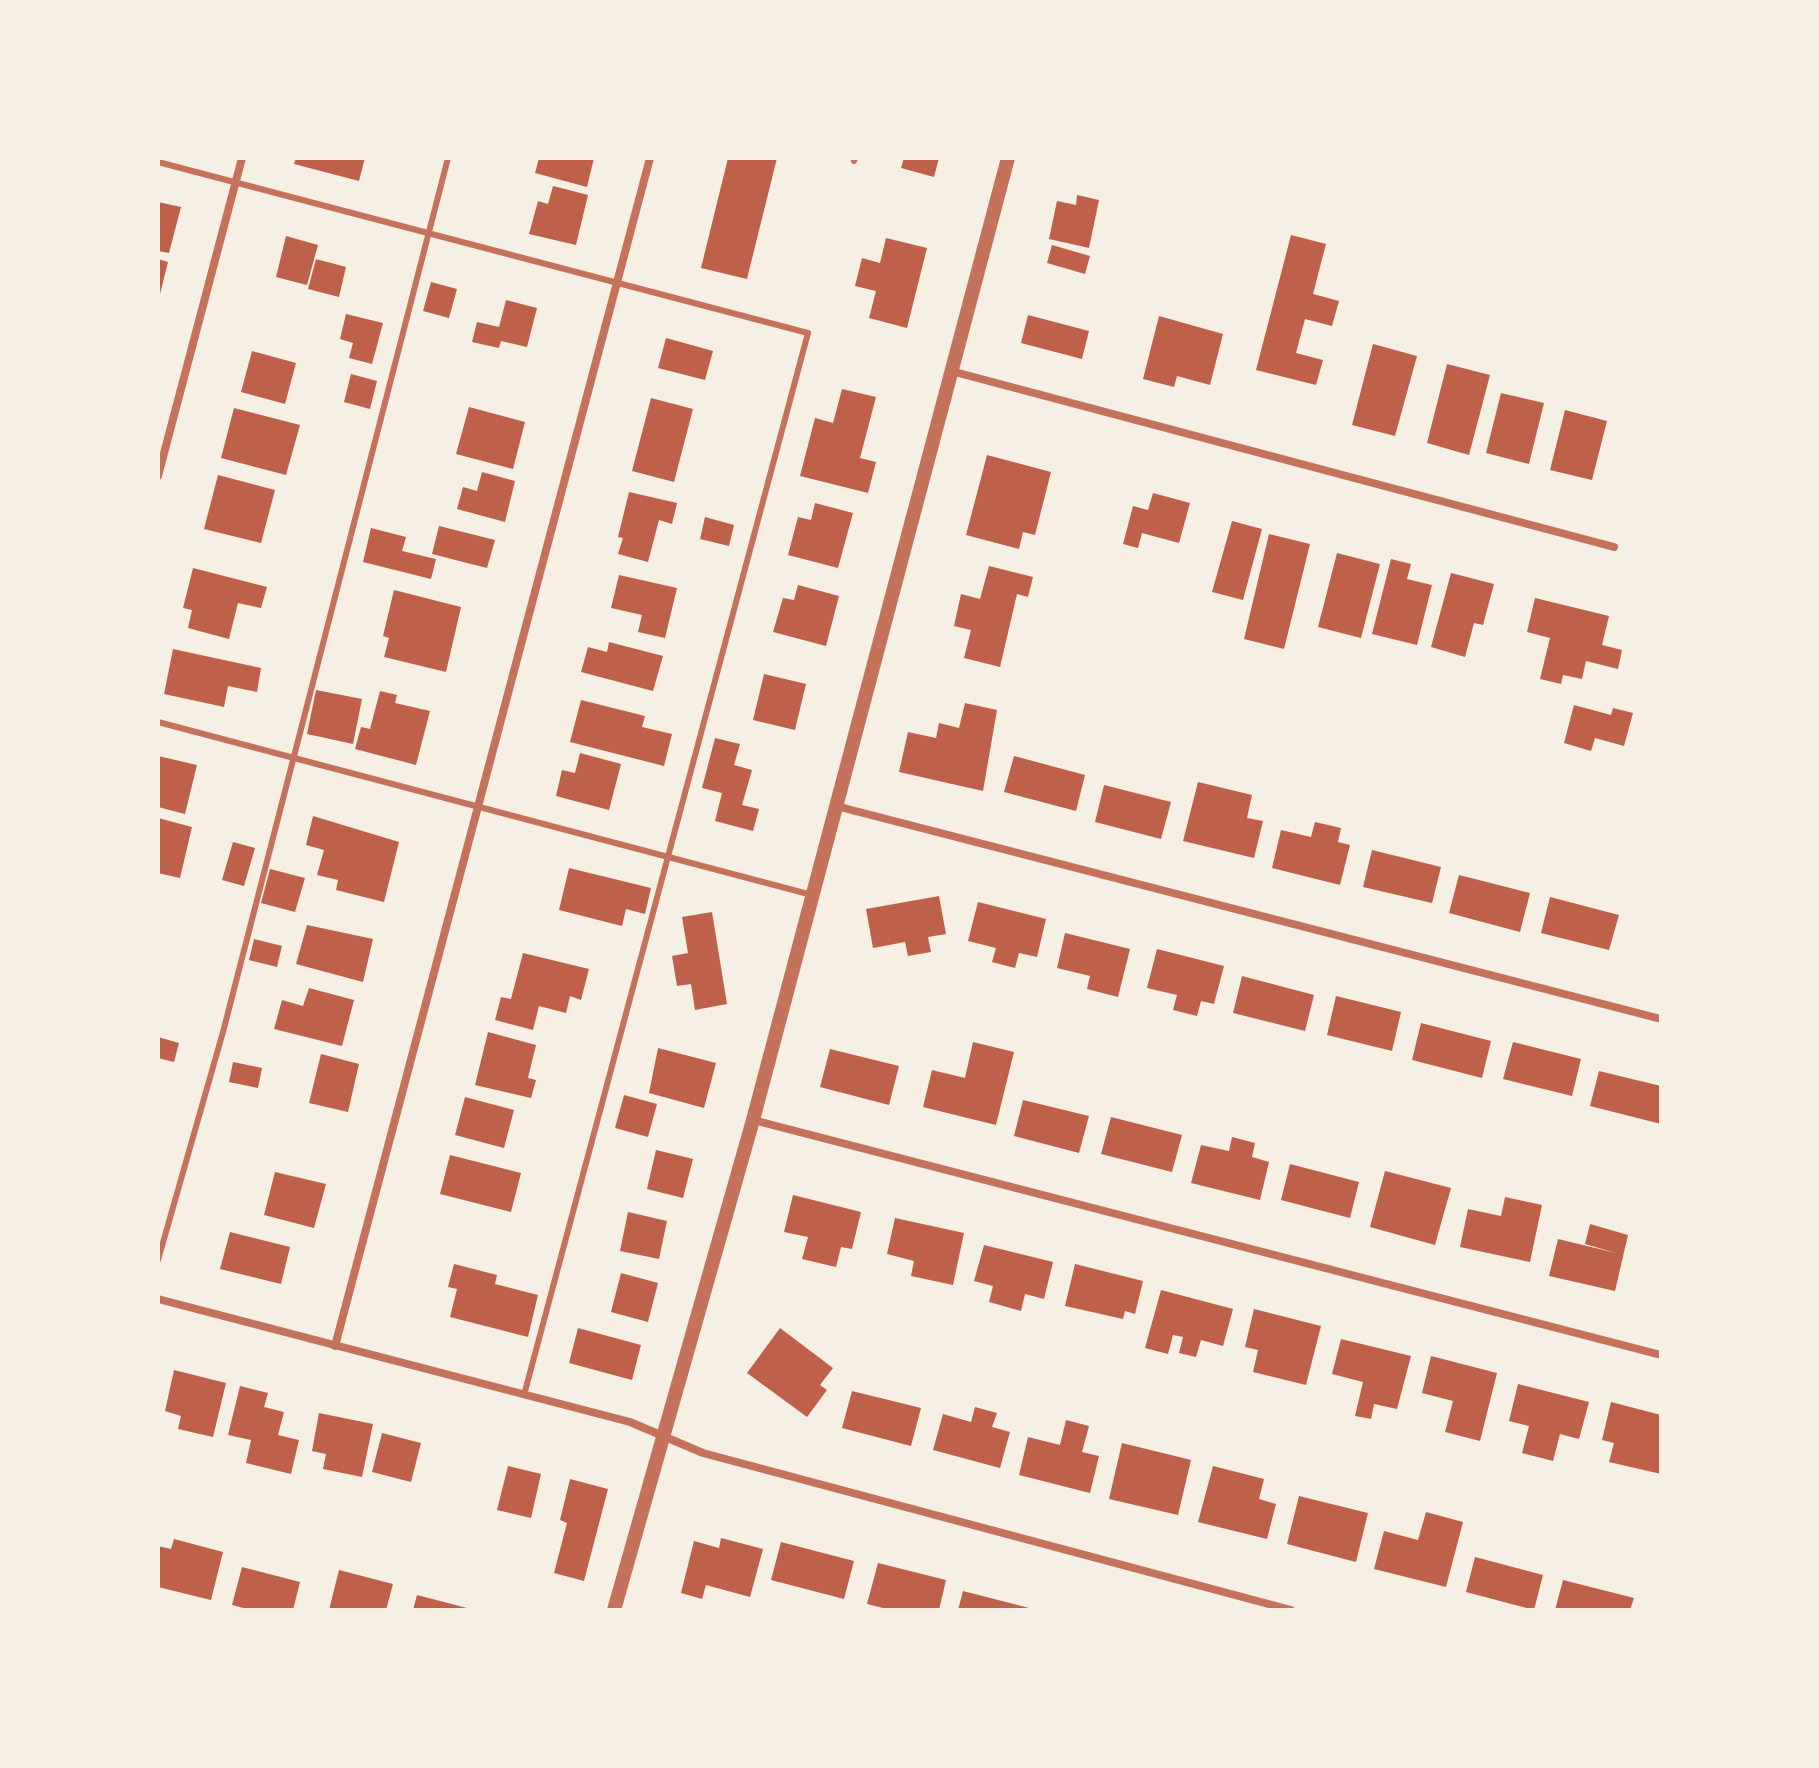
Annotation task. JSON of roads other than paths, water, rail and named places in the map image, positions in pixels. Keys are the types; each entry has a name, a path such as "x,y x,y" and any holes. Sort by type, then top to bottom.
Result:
{"street":[{"path":"158,476 242,158"},
{"path":"335,1346 650,158"},
{"path":"614,1610 753,1120 1008,158"},
{"path":"951,371 1614,547"},
{"path":"836,806 1661,1019"},
{"path":"753,1120 1661,1355"},
{"path":"158,1299 524,1395 664,1434 703,1453 1291,1610"}],"lane":[{"path":"158,1260 223,1032 448,158"},
{"path":"158,162 808,333 524,1395"},
{"path":"158,722 813,895"}]}
